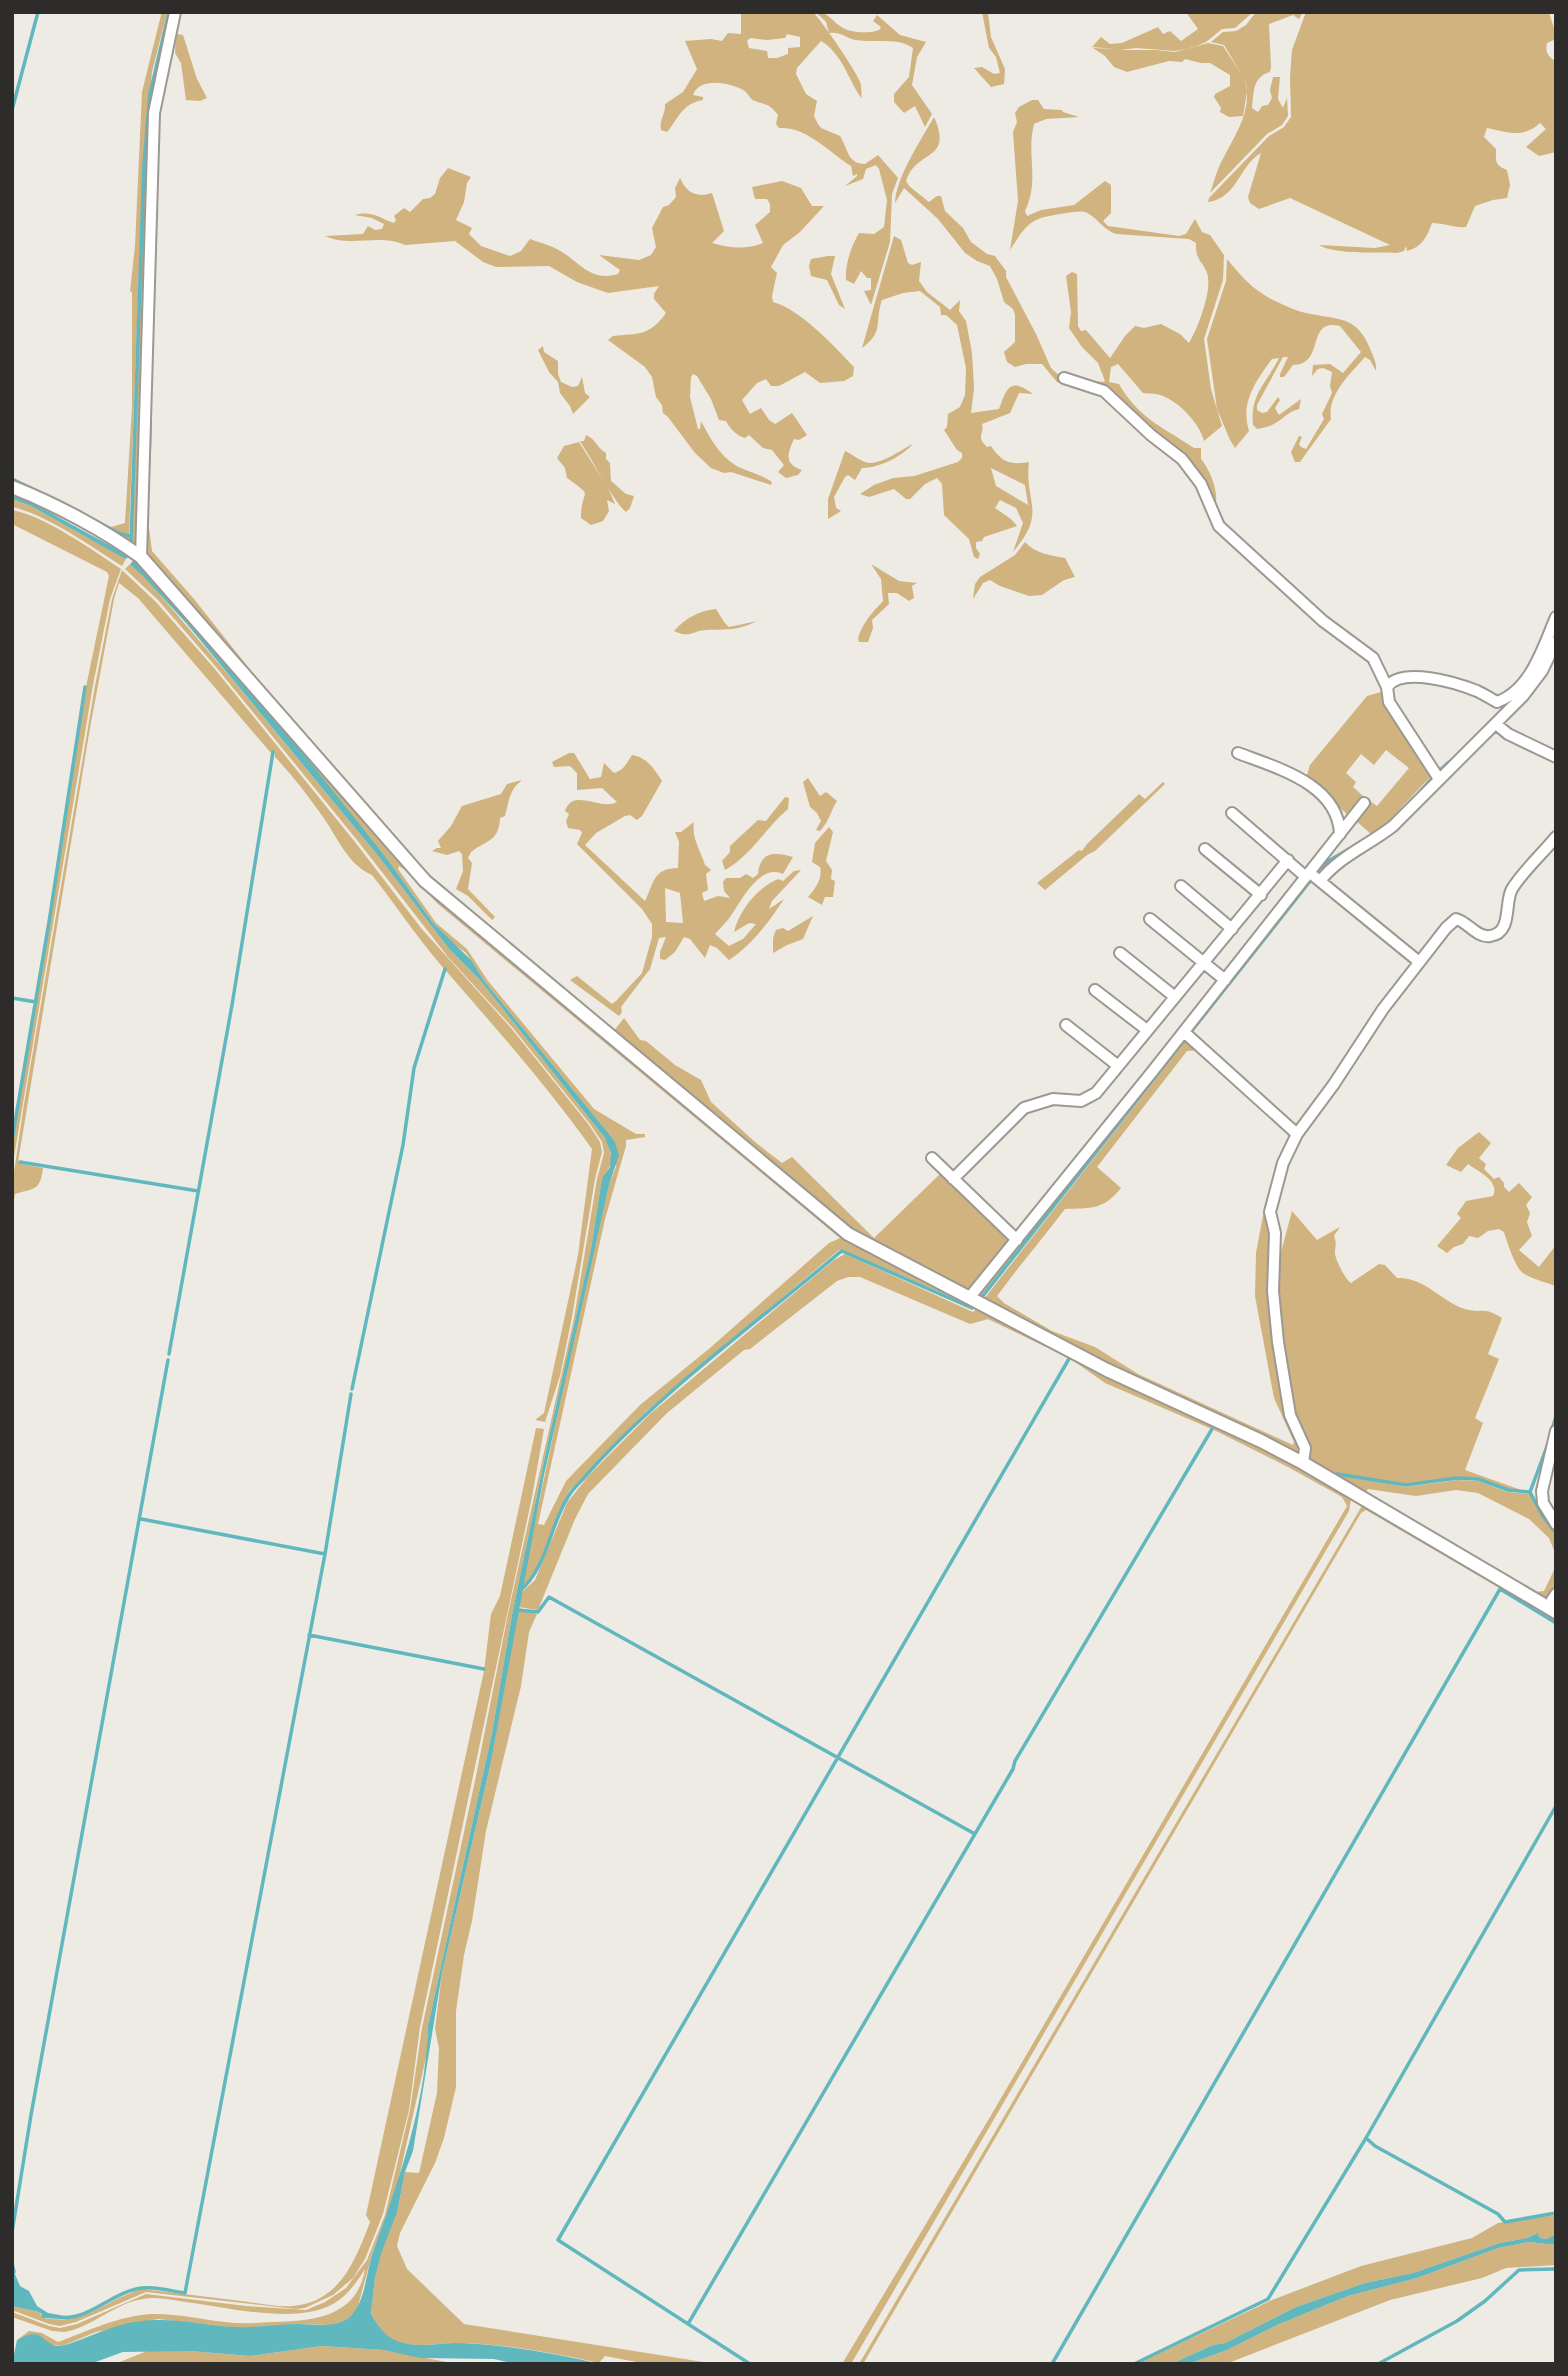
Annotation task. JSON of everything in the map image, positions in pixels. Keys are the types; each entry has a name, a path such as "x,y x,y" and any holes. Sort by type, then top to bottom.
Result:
{"street":[{"path":"141,557 154,113 175,12"},
{"path":"1064,378 1104,391 1151,435 1182,459 1201,484 1219,526 1323,621 1373,658 1387,687 1389,702 1439,779"},
{"path":"12,487 109,537 141,557 374,826 443,897 848,1234 1107,1370 1303,1463 1554,1611"},
{"path":"1387,687 1391,681 1410,676 1469,688 1497,702 1506,699 1519,688 1532,670 1556,617"},
{"path":"1320,881 1343,858 1393,827 1496,724 1534,685 1556,642"},
{"path":"1496,724 1508,734 1556,757"},
{"path":"1238,753 1303,779 1329,804 1339,819 1340,834"},
{"path":"969,1298 1184,1032 1364,803"},
{"path":"1232,813 1418,961"},
{"path":"1303,1463 1305,1448 1290,1415 1273,1291 1275,1233 1270,1212 1283,1163 1297,1134 1418,961 1456,919 1479,934 1490,936 1502,928 1507,919 1512,888 1556,837"},
{"path":"1205,849 1261,895"},
{"path":"953,1179 1024,1108 1053,1099 1073,1102 1089,1099 1096,1093 1288,860"},
{"path":"1181,886 1232,929"},
{"path":"1150,919 1225,980"},
{"path":"1120,953 1175,997"},
{"path":"1095,990 1147,1030"},
{"path":"1066,1025 1117,1065"},
{"path":"1184,1032 1297,1134"},
{"path":"932,1158 1017,1240"},
{"path":"1556,1431 1542,1491 1543,1503 1556,1524"},
{"path":"1554,1611 1552,1600 1556,1594"}],"shaded area":[{"path":"159,12 167,12 152,72 143,165 129,535 111,527 125,523 132,407 130,291 135,246 142,92 161,15"},
{"path":"169,12 174,12 153,113 140,548 12,485 12,480 121,536 129,537 131,542 145,165 151,95"},
{"path":"741,12 813,12 861,84 862,99 840,60 829,46 821,41 797,68 796,74 806,94 817,101 814,116 821,128 840,136 855,161 865,164 878,155 898,178 892,194 890,242 871,305 864,291 871,290 871,278 867,278 861,271 854,284 846,280 846,274 849,256 859,233 874,234 884,227 887,200 876,165 866,169 863,179 845,186 857,176 853,176 851,166 808,135 789,128 779,128 776,124 778,115 773,109 753,100 743,90 723,83 708,83 696,89 693,95 703,97 703,100 685,108 667,132 661,130 665,104 683,92 697,69 685,41 722,41 728,33 741,34","holes":["787,34 800,37 800,47 788,48 788,54 777,58 768,58 767,51 749,48 747,41 750,38 785,38"]},
{"path":"816,12 826,15 848,30 859,32 879,30 881,27 873,21 877,15 900,35 926,42 917,57 912,85 932,114 925,127 915,106 904,113 894,102 894,94 909,77 913,48 893,41 856,40 829,33 826,22"},
{"path":"982,12 988,13 991,37 1005,69 1004,84 991,87 974,68 982,67 994,74 1000,73 996,57 989,48"},
{"path":"1186,12 1253,12 1235,28 1222,29 1206,42 1194,47 1208,43 1223,46 1242,75 1224,45 1211,42 1223,32 1236,31 1246,25 1256,12 1303,12 1299,19 1293,15 1269,24 1270,72 1260,78 1254,91 1252,108 1258,112 1262,106 1268,105 1272,98 1270,90 1273,77 1280,77 1278,99 1283,108 1287,98 1288,116 1282,125 1267,134 1210,193 1219,167 1240,125 1244,114 1247,103 1247,92 1243,116 1229,117 1220,112 1221,108 1214,97 1230,86 1230,75 1210,63 1185,59 1182,62 1169,61 1127,72 1114,67 1105,56 1093,48 1115,49 1092,47 1101,37 1110,44 1122,43 1158,27 1163,34 1170,31 1181,41 1198,29","holes":["1136,48 1175,51 1187,49 1175,52 1120,50"]},
{"path":"1306,12 1549,12 1556,39 1547,43 1546,49 1549,56 1556,61 1556,152 1539,156 1526,147 1546,129 1540,123 1521,133 1487,128 1484,137 1496,149 1498,164 1507,170 1510,185 1507,198 1475,206 1466,227 1432,223 1420,244 1407,251 1406,246 1404,251 1397,253 1346,252 1326,248 1319,245 1375,248 1390,245 1290,198 1259,209 1250,203 1248,197 1261,153 1226,194 1208,202 1269,136 1284,127 1291,117 1292,50"},
{"path":"176,34 183,35 197,79 207,98 200,101 186,100 181,63 175,53"},
{"path":"1038,100 1044,109 1062,110 1079,117 1046,119 1034,124 1031,146 1032,189 1025,211 1027,216 1041,210 1074,205 1105,181 1111,185 1111,213 1103,221 1108,226 1179,236 1186,234 1195,219 1202,232 1210,235 1224,255 1223,280 1204,339 1211,389 1222,426 1204,441 1198,427 1181,407 1160,395 1143,393 1118,364 1111,367 1109,382 1119,384 1135,406 1152,421 1194,448 1201,448 1201,459 1208,469 1215,490 1214,509 1203,483 1088,380 1105,381 1098,363 1082,347 1069,328 1071,312 1066,276 1072,272 1077,274 1078,326 1081,331 1086,330 1110,358 1135,326 1144,328 1161,324 1180,334 1189,343 1208,289 1207,273 1198,257 1196,243 1189,239 1116,234 1089,214 1078,212 1032,222 1010,250 1018,201 1013,132 1017,122 1015,113 1019,107"},
{"path":"934,117 939,131 937,149 917,164 906,181 929,202 941,196 945,211 963,228 971,242 987,254 995,256 1006,271 1006,277 1051,368 1063,379 1080,388 1057,382 1042,364 1015,367 1007,362 1004,352 1015,342 1015,315 1013,309 1004,302 990,266 965,253 938,219 904,188 895,203 904,170"},
{"path":"448,168 471,177 456,220 472,228 469,234 481,246 510,256 521,251 530,239 558,250 587,270 601,276 618,274 620,270 599,255 639,260 651,255 656,247 652,228 663,207 676,197 675,188 680,178 693,193 712,193 724,231 712,243 724,246 744,247 763,243 755,225 770,212 770,204 767,199 755,199 752,187 782,181 801,188 812,206 824,206 800,232 783,245 771,267 777,273 773,302 794,312 816,329 854,367 853,376 844,381 820,383 805,372 779,386 771,386 766,379 757,383 742,400 750,414 761,408 775,424 792,413 807,435 799,440 794,439 789,454 792,465 802,470 798,475 786,478 778,472 784,465 772,450 763,448 749,435 745,438 739,436 726,421 719,420 711,399 693,374 690,397 698,429 701,421 715,445 729,461 772,482 771,485 711,468 695,453 663,413 652,377 645,367 608,340 613,336 648,330 660,321 666,313 654,299 659,286 608,293 577,282 549,266 496,267 483,262 455,241 405,245 386,240 345,241 325,236 363,234 368,226 375,230 382,229 384,224 372,218 355,215 366,213 394,223 394,216 404,208 410,212 423,199 435,194 440,178"},
{"path":"894,236 901,240 908,263 912,265 921,262 919,281 927,292 950,310 960,300 959,311 966,321 972,353 974,388 971,413 999,409 1007,390 1014,385 1033,394 1019,393 1010,413 982,424 981,437 987,447 991,446 1007,461 1029,462 1032,517 1030,527 1013,552 1023,523 1016,508 1000,500 995,508 1017,526 976,542 980,554 978,559 974,557 969,539 944,515 942,484 937,478 925,484 910,499 906,499 894,489 869,497 860,494 893,478 914,476 958,462 962,458 962,453 944,430 947,427 948,414 960,407 965,395 966,368 957,325 946,315 941,315 940,307 920,291 903,293 882,300 874,336 862,348","holes":["991,468 1025,485 1028,505 996,486"]},
{"path":"835,256 831,274 845,309 839,305 827,280 811,276 811,259"},
{"path":"1227,259 1252,286 1271,299 1301,312 1340,319 1354,326 1366,340 1374,359 1376,371 1365,357 1341,385 1333,402 1331,419 1300,462 1295,462 1291,452 1299,436 1302,437 1299,444 1306,449 1324,419 1322,414 1332,393 1332,372 1318,369 1312,376 1313,365 1330,364 1343,373 1361,352 1340,326 1329,325 1318,335 1309,358 1303,363 1293,365 1284,377 1280,377 1288,357 1283,357 1257,405 1257,410 1267,412 1278,397 1280,400 1275,408 1279,415 1301,399 1299,409 1272,425 1257,429 1253,425 1254,405 1279,358 1272,359 1251,392 1247,411 1249,431 1235,448 1217,409 1207,339 1226,281"},
{"path":"543,346 544,352 558,361 561,382 572,387 578,386 582,377 585,393 590,397 573,414 560,393 558,382 549,372 538,350"},
{"path":"152,371 148,520 152,551 194,599 305,739 146,553 148,423"},
{"path":"586,435 606,453 606,459 610,463 611,481 626,494 634,496 626,512 610,492 580,441 584,441"},
{"path":"579,442 615,504 607,500 609,511 603,521 591,525 581,518 584,492 567,478 565,468 557,458 564,446"},
{"path":"913,444 889,461 862,468 855,480 848,475 845,477 834,497 836,508 841,511 828,519 828,499 845,451 871,463 883,460"},
{"path":"12,499 31,506 126,559 122,566 54,524 12,507"},
{"path":"12,510 53,526 121,569 110,599 93,685 12,1169 12,1148 86,687 109,576 107,572 12,524"},
{"path":"1025,542 1039,552 1065,558 1075,577 1064,580 1042,595 1029,596 990,580 983,583 973,599 975,584 980,577 1015,555"},
{"path":"130,564 144,576 232,679 379,857 449,949 480,980 605,1138 612,1161 601,1184 591,1249 512,1615 492,1733 428,2026 427,2053 397,2186 372,2254 357,2310 345,2321 332,2325 240,2328 158,2319 96,2332 62,2346 49,2344 40,2336 17,2340 29,2331 42,2333 58,2342 114,2321 150,2314 237,2323 304,2320 343,2307 360,2285 365,2269 338,2301 317,2310 300,2313 261,2313 154,2298 133,2301 65,2332 52,2331 12,2317 12,2312 60,2328 77,2324 146,2294 306,2310 325,2302 346,2288 367,2260 385,2215 410,2110 422,2028 509,1609 574,1318 597,1179 604,1153 602,1142 590,1124 512,1027 448,957 216,667 158,600 125,569"},
{"path":"871,564 899,581 917,583 912,586 914,598 909,601 897,593 888,593 889,604 872,620 873,628 868,642 859,642 858,638 865,622 883,601 881,579"},
{"path":"122,570 156,602 214,668 421,928 511,1028 600,1142 602,1152 572,1317 560,1376 545,1422 535,1420 544,1413 578,1255 592,1149 537,1078 431,953 372,875 349,857 312,802 275,757 274,751 271,753 138,598 119,583 90,728 18,1162 43,1168 42,1175 38,1185 15,1194 12,1210 12,1186 24,1104 95,686 112,599"},
{"path":"716,609 729,627 757,621 732,629 702,630 688,634 674,631 693,616"},
{"path":"249,689 381,840 430,891 854,1244 973,1304 972,1306 839,1250 647,1411 569,1491 539,1563 531,1579 521,1589 574,1335 609,1185 616,1167 614,1140 485,982 466,953 433,923 388,860","holes":["399,866 438,904 840,1238 829,1243 710,1348 640,1405 566,1481 544,1525 538,1524 605,1219 626,1140 645,1137 645,1134 636,1134 594,1109 488,981 467,949 436,923 398,869"]},
{"path":"1381,692 1391,717 1432,775 1380,830 1371,834 1355,820 1370,801 1377,806 1409,768 1386,750 1374,765 1361,754 1346,773 1356,782 1353,787 1364,797 1349,816 1306,778 1310,765 1367,696"},
{"path":"574,753 590,779 601,777 604,763 614,773 620,770 632,755 646,761 662,781 642,816 637,820 630,815 625,816 596,833 585,845 645,901 659,874 678,868 679,842 675,832 681,832 694,822 697,844 705,865 711,870 706,874 708,890 702,893 704,901 718,896 730,898 724,891 723,882 726,878 740,878 746,874 753,878 758,874 759,866 765,857 780,854 793,857 783,874 774,872 759,879 715,934 729,946 743,939 756,924 749,923 734,932 740,916 756,894 770,883 778,879 783,881 794,871 801,870 772,901 769,909 784,899 766,924 745,948 729,960 710,945 705,958 690,939 684,937 675,952 665,960 660,959 666,937 659,938 650,969 621,1007 619,1016 570,980 577,976 612,1004 642,973 652,937 652,924 642,909 577,844 582,833 580,830 568,828 566,821 569,814 565,811 574,801 603,804 617,802 602,788 577,790 577,773 570,766 554,767 552,762","holes":["665,888 680,893 683,923 666,922"]},
{"path":"808,778 820,796 826,792 837,801 820,831 816,830 821,821 810,807 803,782"},
{"path":"522,780 512,792 505,816 500,818 497,832 491,840 471,852 468,858 472,863 468,889 495,917 492,920 468,896 456,889 463,871 462,854 459,851 447,855 432,851 441,848 438,841 451,826 462,806 501,794 507,784"},
{"path":"1163,782 1165,784 1095,851 1045,890 1037,883 1079,850 1082,851 1139,794 1145,799"},
{"path":"785,797 789,798 788,809 751,849 725,870 722,861 730,852 730,846 758,820 766,821"},
{"path":"829,827 833,832 826,861 832,870 831,879 835,881 833,897 825,897 822,905 808,897 816,887 820,875 820,867 812,862 815,843"},
{"path":"813,916 803,939 773,953 776,930 783,928 788,931"},
{"path":"624,1018 640,1040 646,1041 675,1065 701,1080 711,1102 755,1142 782,1163 792,1157 874,1238 940,1174 1006,1233 1007,1245 969,1289 963,1290 855,1235 613,1032"},
{"path":"1185,1036 980,1297 984,1299 1188,1038 1202,1050 1187,1051 1097,1167 1121,1188 1102,1204 1065,1209 997,1296 1004,1303 1052,1331 1095,1347 1138,1374 1293,1445 1274,1398 1255,1296 1256,1253 1265,1205 1276,1163 1291,1131 1293,1134 1267,1211 1273,1234 1274,1328 1303,1449 1302,1458 972,1297"},
{"path":"1479,1132 1491,1143 1479,1158 1486,1164 1484,1169 1494,1179 1499,1177 1509,1192 1519,1183 1532,1197 1526,1205 1530,1213 1527,1222 1532,1236 1519,1250 1539,1267 1556,1245 1556,1286 1534,1279 1520,1270 1504,1232 1499,1229 1488,1231 1478,1238 1469,1236 1463,1244 1447,1253 1437,1246 1461,1218 1457,1214 1466,1201 1493,1196 1494,1186 1478,1170 1468,1164 1461,1172 1446,1165 1458,1148"},
{"path":"1292,1211 1317,1240 1340,1227 1334,1236 1335,1256 1351,1283 1379,1264 1385,1265 1397,1278 1416,1281 1456,1305 1490,1312 1502,1318 1488,1354 1499,1359 1475,1418 1483,1423 1465,1470 1527,1492 1508,1489 1478,1478 1457,1477 1406,1484 1338,1473 1337,1475 1406,1487 1457,1480 1478,1481 1507,1492 1530,1494 1556,1535 1556,1555 1549,1538 1529,1519 1478,1493 1456,1490 1416,1496 1368,1489 1366,1492 1535,1592 1544,1591 1556,1566 1556,1590 1548,1601 1308,1463 1296,1427 1280,1341 1276,1258 1280,1256"},
{"path":"845,1254 973,1312 978,1308 1071,1356 1099,1374 1213,1424 1346,1492 1351,1499 1349,1511 851,2364 842,2364 990,2117 1347,1506 1342,1497 1288,1467 1214,1430 1105,1383 1071,1359 988,1319 970,1324 860,1277 848,1277 837,1281 750,1349 744,1350 667,1413 588,1494 538,1610 518,1607 520,1594 535,1580 567,1503 589,1475 650,1414 834,1260"},
{"path":"536,1428 544,1429 532,1497 420,2027 409,2110 383,2214 365,2259 353,2278 333,2295 305,2308 146,2292 76,2322 60,2326 12,2310 12,2306 39,2312 46,2319 69,2319 143,2289 293,2306 315,2301 327,2294 346,2274 370,2222 366,2215 484,1671 491,1614 500,1596"},
{"path":"1363,1504 1556,1618 1556,1621 1366,1510 1361,1513 863,2364 859,2364"},
{"path":"518,1610 537,1614 529,1632 521,1686 486,1831 464,1955 456,2011 456,2087 435,2163 400,2233 397,2246 407,2269 464,2324 716,2364 647,2364 605,2356 599,2363 495,2345 412,2345 388,2336 371,2314 375,2278 382,2250 397,2213 405,2172 419,2173 437,2093 439,2048 435,2029 442,1973 491,1762"},
{"path":"1556,2215 1556,2234 1548,2239 1540,2238 1536,2233 1413,2273 1365,2283 1296,2307 1225,2343 1213,2345 1171,2364 1137,2364 1272,2300 1361,2266 1472,2238 1498,2223"},
{"path":"1529,2242 1556,2245 1556,2265 1506,2268 1482,2278 1390,2300 1226,2364 1188,2364 1227,2350 1277,2325 1348,2296 1417,2278 1498,2248"},
{"path":"322,2346 384,2350 457,2364 115,2364 147,2351 250,2356"}],"water":[{"path":"12,494 129,556 126,559 31,506 12,499"},
{"path":"134,560 302,752 388,860 433,923 471,960 485,982 614,1140 619,1155 609,1185 544,1475 491,1762 442,1973 413,2151 405,2172 397,2213 375,2278 371,2314 388,2336 405,2343 496,2346 549,2353 600,2364 516,2364 494,2359 420,2358 384,2350 322,2346 250,2356 190,2351 123,2352 90,2364 12,2364 17,2340 32,2334 59,2346 119,2325 142,2321 244,2327 331,2324 349,2317 360,2301 417,2113 428,2026 492,1733 512,1615 591,1249 601,1184 610,1167 611,1153 605,1138 480,980 449,949 379,857 186,623 130,564"},
{"path":"1537,2233 1540,2238 1547,2239 1556,2234 1556,2245 1529,2242 1498,2248 1417,2278 1348,2296 1277,2325 1227,2350 1188,2364 1171,2364 1213,2345 1225,2343 1296,2307 1365,2283 1413,2273"},
{"path":"14,2272 20,2286 29,2291 37,2306 48,2313 60,2315 61,2319 42,2318 39,2312 12,2306"}],"waterway":[{"path":"12,110 38,12"},
{"path":"131,542 144,165 150,94 169,12"},
{"path":"12,479 45,495"},
{"path":"86,516 130,536"},
{"path":"12,1140 85,687"},
{"path":"169,1354 232,1005 273,752"},
{"path":"1439,771 1449,762"},
{"path":"1419,793 1434,776"},
{"path":"1316,871 1363,841"},
{"path":"1190,1033 1311,880"},
{"path":"352,1389 403,1145 414,1068 445,969"},
{"path":"12,998 36,1002"},
{"path":"982,1297 1186,1038"},
{"path":"20,1162 198,1191"},
{"path":"520,1591 537,1570 569,1495 611,1449 673,1390 842,1251 974,1307"},
{"path":"750,2364 558,2240 1070,1357"},
{"path":"12,2232 168,1360"},
{"path":"60,2317 80,2315 136,2289 154,2288 185,2293 325,1554 351,1394"},
{"path":"1552,1430 1556,1416"},
{"path":"688,2324 1013,1769 1015,1761 1212,1429"},
{"path":"1549,1441 1530,1492 1542,1515 1556,1533"},
{"path":"1337,1474 1406,1485 1457,1478 1478,1479 1508,1490 1530,1492"},
{"path":"141,1519 325,1554"},
{"path":"1052,2364 1500,1589 1556,1623"},
{"path":"518,1610 538,1612 549,1597 975,1834"},
{"path":"309,1635 484,1669"},
{"path":"1134,2364 1268,2299 1366,2138 1556,1806"},
{"path":"1366,2138 1375,2146 1498,2214 1505,2222 1556,2213"},
{"path":"12,2263 14,2272"},
{"path":"1378,2364 1457,2321 1485,2301 1519,2270 1554,2269"}]}
